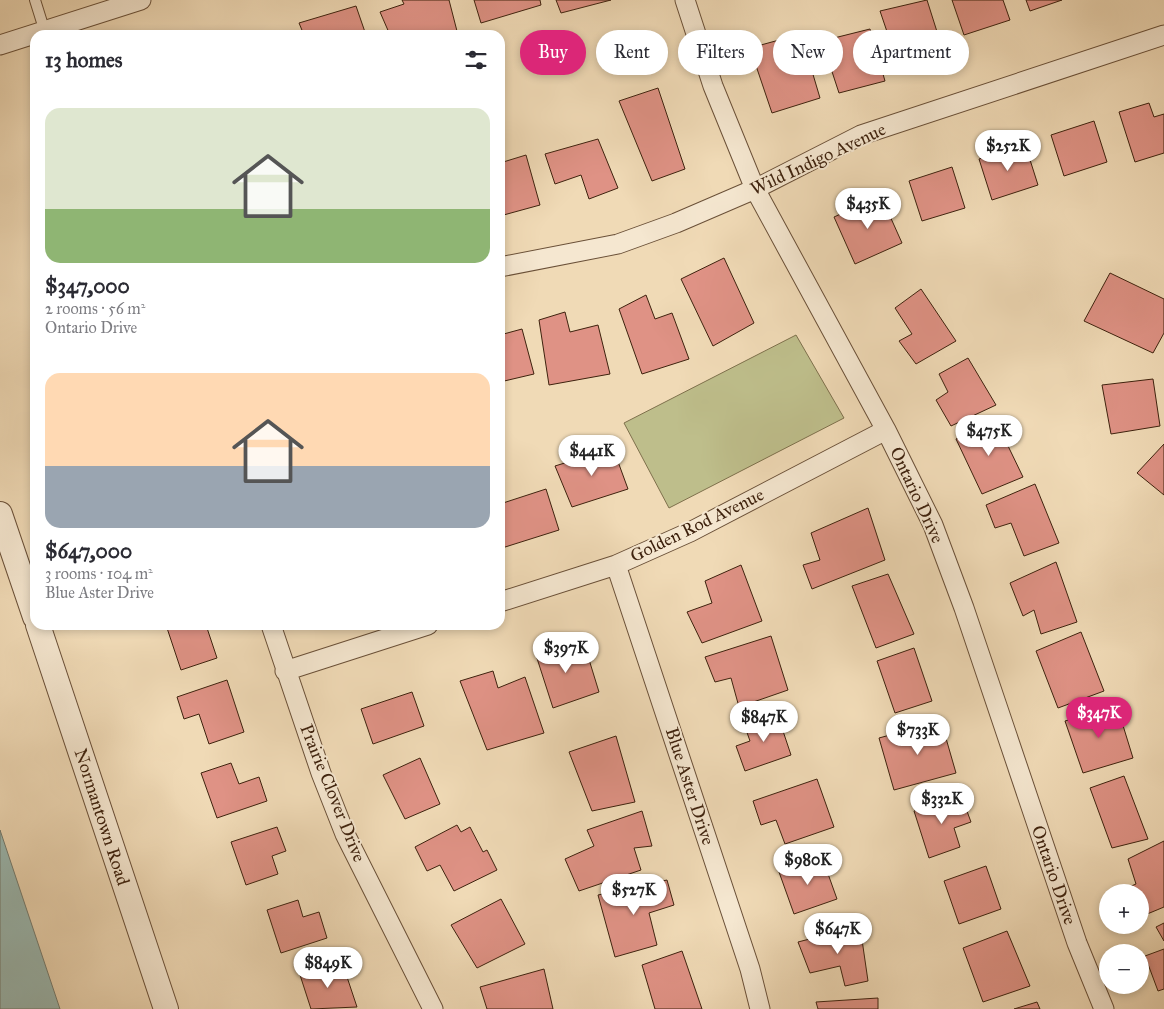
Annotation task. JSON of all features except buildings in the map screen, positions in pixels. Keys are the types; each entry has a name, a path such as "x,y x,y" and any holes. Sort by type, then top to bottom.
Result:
{"street":[{"path":"50,30 141,0"},
{"name":"Ontario Drive","path":"685,0 713,86 755,189 886,430 933,525 964,608 1077,943 1104,1009"},
{"name":"Wild Indigo Avenue","path":"505,266 618,244 676,223 755,189 861,135 1164,35"},
{"path":"0,45 30,36"},
{"name":"Golden Rod Avenue","path":"505,600 616,564 690,532 886,430"},
{"path":"0,514 30,602"},
{"name":"Blue Aster Drive","path":"616,564 750,969 760,1009"},
{"name":"Normantown Road","path":"40,630 166,1009"},
{"name":"Prairie Clover Drive","path":"272,630 346,834 433,1009"},
{"path":"286,671 413,630"}],"lane":[{"path":"35,0 43,30"}],"green space":[{"path":"796,335 844,418 669,508 624,423"}],"water":[{"path":"0,830 60,1009 0,1009"}]}
